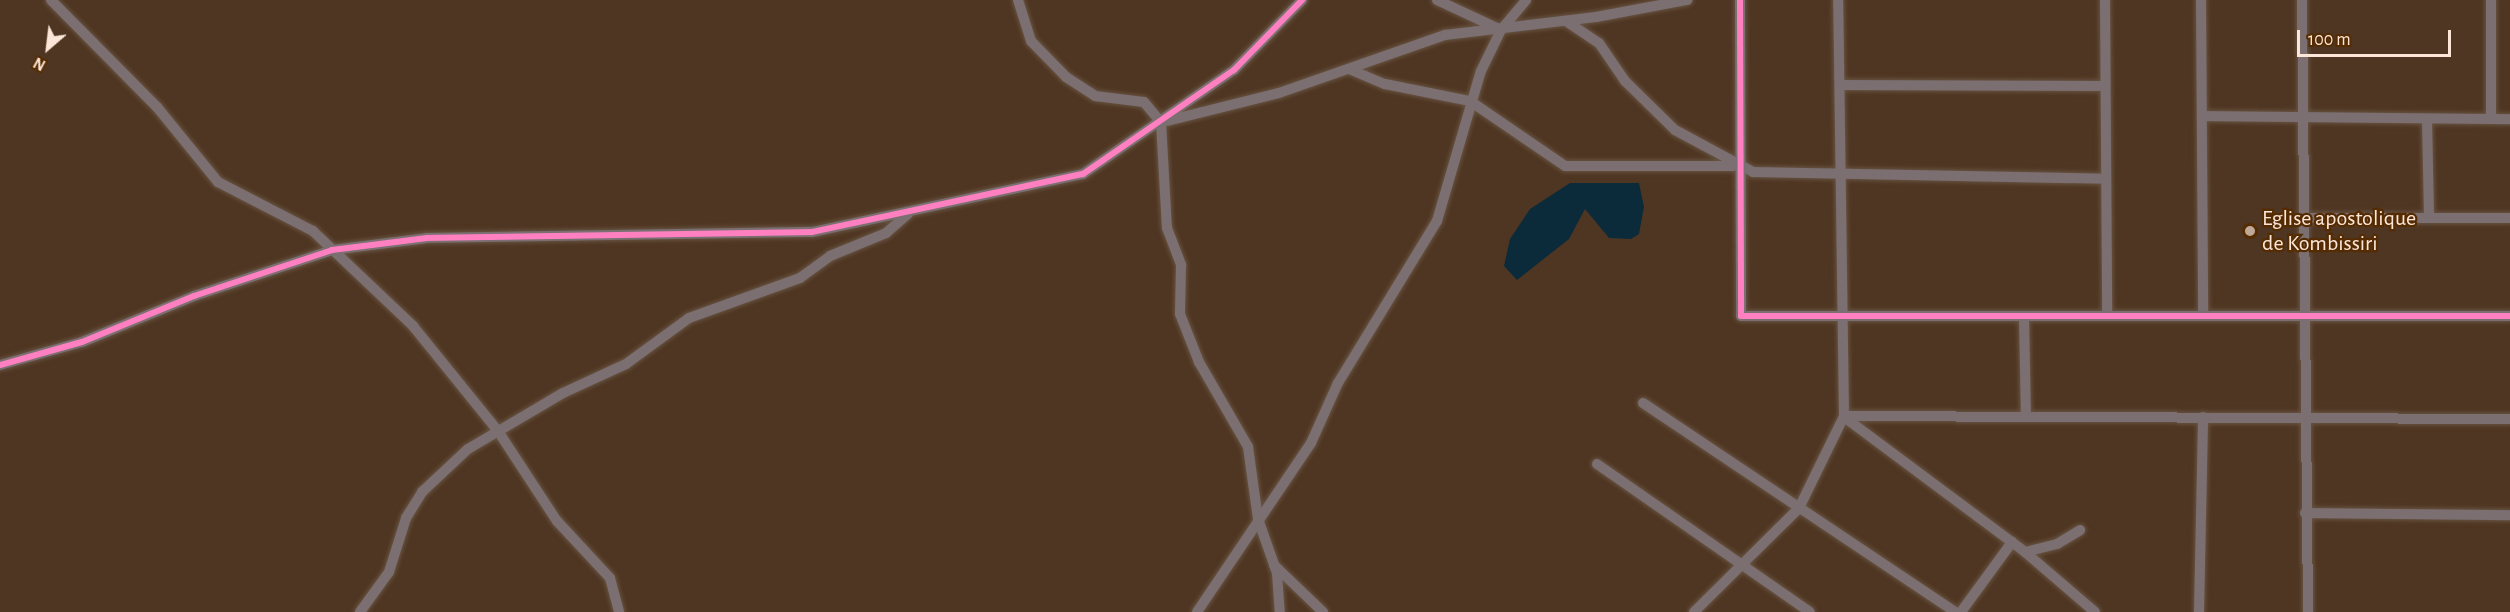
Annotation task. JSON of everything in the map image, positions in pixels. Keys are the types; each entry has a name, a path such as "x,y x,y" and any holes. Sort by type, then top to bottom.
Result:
{"street":[{"path":"51,0 158,107 218,182 313,231 433,347 498,431 557,521 610,578 619,612"},
{"path":"1018,0 1031,41 1066,77 1095,96 1144,102 1161,123 1167,228 1181,265 1180,314 1198,362 1248,447 1258,519 1274,564 1280,612"},
{"path":"0,365 82,342 194,296 332,250 450,237 812,232 1083,174 1161,123 1234,70 1302,0"},
{"path":"1437,0 1501,30"},
{"path":"1197,612 1311,443 1338,383 1437,221 1470,101 1501,30 1526,0"},
{"path":"1161,123 1349,69 1445,35 1566,21 1687,0"},
{"path":"1740,0 1741,316 2510,316"},
{"path":"1694,612 1799,508 1844,416 1838,0"},
{"path":"2105,0 2107,316"},
{"path":"2201,0 2203,316"},
{"path":"2302,0 2301,118 2308,612"},
{"path":"2491,0 2491,119"},
{"path":"1566,21 1599,43 1625,81 1675,130 1741,168"},
{"path":"1349,69 1385,84 1470,101 1565,166 1712,163 1741,168 1818,170 1841,177 2106,179"},
{"path":"1839,85 2106,86"},
{"path":"2202,116 2510,119"},
{"path":"2427,119 2429,218"},
{"path":"360,612 389,573 406,518 422,492 448,464 498,431 626,364 689,318 800,278 830,256 886,233 909,213"},
{"path":"2302,218 2510,218"},
{"path":"2024,316 2026,417"},
{"path":"1643,403 1955,612"},
{"path":"1844,416 2510,419"},
{"path":"1844,416 2025,552 2095,612"},
{"path":"2199,612 2203,417"},
{"path":"1597,464 1810,612"},
{"path":"2305,513 2510,515"},
{"path":"2025,552 2080,531"},
{"path":"1962,612 2012,542"},
{"path":"1274,564 1323,612"}],"water":[{"path":"1570,183 1639,183 1644,207 1639,234 1631,239 1609,238 1585,209 1569,239 1517,280 1504,266 1510,239 1530,209"}],"cycle path":[{"path":"0,365 82,342 194,296 332,250 427,238 812,232 1083,174 1234,70 1302,0"},
{"path":"1740,0 1741,316 2510,316"}],"place":[{"name":"Eglise apostolique de Kombissiri","path":"2250,231"}]}
